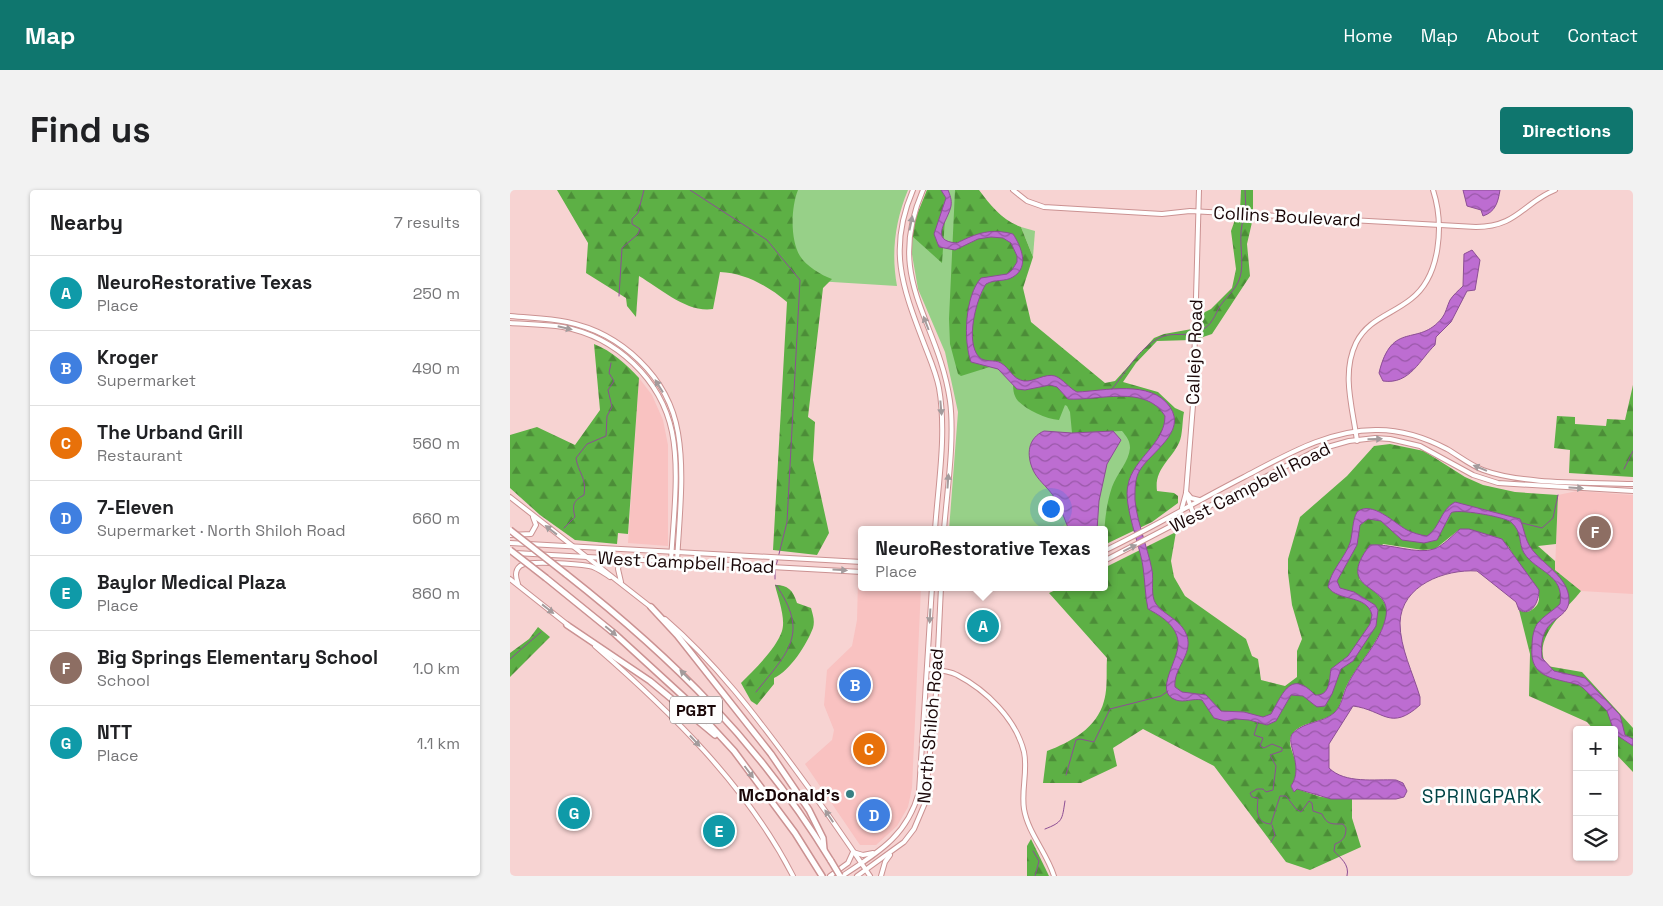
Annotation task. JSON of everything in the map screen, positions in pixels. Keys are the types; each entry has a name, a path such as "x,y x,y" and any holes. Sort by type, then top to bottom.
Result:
{"highway":[{"name":"PGBT","path":"510,530 644,637 705,696 765,765 841,876"},
{"name":"PGBT","path":"510,551 546,578 652,666 686,699 734,751 795,833 822,876"},
{"path":"651,607 677,635 771,754 809,810 823,838 824,849"},
{"path":"567,624 650,681 734,751"}],"main road":[{"path":"913,190 901,226 899,257 904,292 939,388 942,430 935,526"},
{"path":"923,190 911,221 908,257 913,289 943,371 950,402 951,424 944,526"},
{"name":"Collins Boulevard","path":"1013,190 1027,201 1044,207 1162,214 1199,211 1482,227 1514,219 1541,197 1555,190"},
{"name":"Callejo Road","path":"1193,513 1186,493 1193,405 1199,190"},
{"path":"1357,441 1348,383 1349,366 1354,348 1367,327 1382,315 1411,300 1427,281 1435,258 1438,225 1438,207 1433,190"},
{"path":"510,316 558,320 580,325 612,339 642,364 658,384 674,416 679,444 680,490 677,562"},
{"path":"510,323 563,327 582,333 618,350 638,368 656,393 668,418 673,443 675,476 671,561"},
{"path":"1390,439 1392,431"},
{"name":"West Campbell Road","path":"1108,549 1153,527 1199,500 1323,438 1356,432 1392,431 1430,440 1469,464 1498,474 1549,480 1633,484"},
{"name":"West Campbell Road","path":"1108,558 1157,535 1193,513 1317,450 1357,441 1390,439 1420,446 1473,475 1498,483 1633,490"},
{"path":"675,476 680,490"},
{"path":"1186,493 1191,498 1199,500"},
{"path":"1182,509 1186,493"},
{"path":"510,497 587,558 621,582 686,637 719,672 772,738 870,876"},
{"path":"510,535 528,535 533,532 536,525 530,513"},
{"name":"West Campbell Road","path":"510,543 858,562"},
{"name":"West Campbell Road","path":"510,551 587,558 764,565 858,572"},
{"path":"620,559 618,569 621,582"},
{"path":"518,585 516,573 518,568 521,565 534,563 590,566 621,582"},
{"path":"510,579 567,624 656,700 708,755 772,840 794,876"},
{"name":"North Shiloh Road","path":"841,876 877,852 900,832 915,806 919,792 932,591"},
{"name":"North Shiloh Road","path":"857,876 892,852 914,829 925,802 937,670 940,591"},
{"path":"927,669 957,674 982,691 996,705 1016,734 1025,760 1023,799 1026,816 1045,853 1054,876"},
{"path":"854,852 863,854 877,852"},
{"path":"830,876 848,864 854,852"},
{"path":"881,876 885,862 892,852"}],"shaded area":[{"path":"639,378 652,395 663,420 668,445 668,546 628,543"},
{"path":"1577,491 1633,495 1633,594 1581,591 1555,570 1558,495"},
{"path":"858,581 858,591 921,591 912,788 908,807 897,826 876,845 860,845 805,764 832,740 834,730 824,705 827,670 852,646 857,620"}],"green space":[{"path":"557,190 798,190 793,214 793,233 797,249 800,256 810,267 832,279 823,288 808,417 815,422 813,460 829,533 817,555 773,550 787,302 756,281 720,272 713,309 703,309 674,299 639,276 636,317 627,306 626,298 586,273 588,243"},
{"path":"690,190 908,190 900,213 895,237 894,261 897,286 800,280"},
{"path":"927,190 960,190 972,356 1155,399 1108,534 1108,526 949,526 958,412 945,352 918,289 910,243"},
{"path":"927,190 947,190 942,263 912,236 916,217"},
{"path":"955,190 979,190 1003,216 1021,227 1033,257 1023,288 1031,322 1105,383 1115,381 1154,338 1164,334 1192,329 1192,340 1157,341 1136,363 1123,382 1158,392 1175,408 1184,412 1179,443 1164,465 1157,483 1157,491 1174,493 1178,496 1178,503 1152,522 1108,543 1108,526 1105,526 1110,494 1129,453 1129,440 1122,431 1072,433 1070,412 1065,405 1059,420 1048,418 1032,411 1016,399 1013,381 996,365 961,376 958,374 950,344 949,319"},
{"path":"1241,190 1253,190 1253,211 1240,211"},
{"path":"1236,217 1253,218 1247,244 1250,276 1212,334 1197,339 1198,325 1202,323 1203,313 1211,309 1232,288 1236,269 1231,231"},
{"path":"1021,227 1035,231 1033,257"},
{"path":"594,344 618,358 639,378 628,534 618,533 617,544 575,540 540,515 510,488 510,435 537,427 575,445 600,410"},
{"path":"1633,385 1633,477 1569,473 1570,450 1554,448 1557,416 1575,417 1575,424 1606,426 1607,419 1625,420"},
{"path":"1390,444 1424,451 1465,477 1483,485 1515,492 1558,495 1556,544 1538,546 1555,561 1555,570 1581,591 1559,616 1546,636 1543,656 1547,666 1582,672 1633,728 1633,772 1618,756 1618,726 1590,726 1587,722 1529,696 1530,654 1519,610 1523,612 1530,611 1536,606 1539,594 1508,546 1460,529 1435,549 1423,550 1383,544 1359,579 1371,588 1386,605 1386,618 1378,638 1351,677 1337,710 1324,719 1300,727 1291,736 1290,741 1296,764 1295,778 1291,786 1294,792 1297,789 1321,797 1352,799 1352,818 1361,847 1310,870 1286,862 1214,766 1143,729 1113,748 1117,766 1081,783 1043,783 1047,751 1082,733 1096,719 1104,701 1107,679 1107,658 1049,593 1053,591 1108,591 1108,566 1176,532 1171,561 1174,577 1185,596 1246,639 1252,656 1258,659 1261,680 1285,686 1297,677 1297,651 1302,639 1292,605 1288,573 1288,559 1300,517 1347,476 1374,446"},
{"path":"775,585 787,587 794,595 797,603 811,608 814,625 807,642 792,663 774,678 774,684 757,705 751,701 741,683 770,652 782,631 782,614"},
{"path":"538,627 550,637 510,677 510,653 529,639"},
{"path":"1031,839 1049,876 1027,876 1027,846"}],"water":[{"path":"941,190 948,190 951,202 942,229 943,238 957,243 984,232 1005,232 1013,234 1021,250 1023,262 1018,273 1010,279 986,284 982,291 973,320 972,331 975,350 979,357 984,360 1001,363 1020,380 1032,380 1051,375 1058,377 1077,392 1113,389 1139,390 1162,398 1170,407 1174,416 1174,425 1171,433 1139,472 1135,500 1138,520 1152,570 1154,600 1160,608 1181,626 1187,636 1187,649 1175,680 1175,687 1182,692 1206,695 1221,711 1244,712 1263,717 1271,714 1284,692 1294,684 1307,687 1315,695 1324,693 1328,687 1331,669 1348,656 1370,624 1372,615 1369,608 1364,604 1338,595 1328,587 1332,575 1350,543 1357,512 1363,509 1376,511 1407,530 1427,536 1435,528 1450,505 1455,502 1520,519 1531,548 1560,578 1568,592 1568,607 1548,627 1544,634 1542,658 1554,671 1585,678 1620,715 1625,735 1633,739 1633,746 1618,736 1618,726 1612,726 1607,711 1583,688 1579,685 1545,675 1539,671 1532,658 1534,632 1539,621 1560,604 1558,586 1548,574 1535,565 1524,553 1519,534 1511,522 1471,512 1451,513 1437,540 1424,543 1402,540 1381,521 1368,519 1360,525 1357,545 1337,581 1340,588 1354,592 1375,605 1378,610 1376,626 1353,661 1341,669 1332,694 1325,706 1317,707 1303,696 1291,695 1276,721 1267,725 1249,720 1236,719 1225,721 1214,718 1202,700 1179,701 1169,696 1167,682 1178,648 1177,635 1163,618 1148,609 1143,567 1130,514 1127,493 1131,475 1160,435 1164,426 1165,416 1157,406 1146,400 1134,397 1068,399 1057,387 1050,385 1025,390 1017,389 998,369 971,362 968,353 966,330 969,307 976,286 981,278 1007,274 1017,262 1017,256 1011,243 1003,238 978,239 955,250 939,247 934,234 946,198"},
{"path":"1463,190 1500,190 1495,206 1483,216 1481,210 1467,206"},
{"path":"1472,250 1480,260 1475,290 1467,291 1451,322 1436,337 1435,345 1414,370 1400,379 1383,381 1379,373 1384,356 1391,346 1406,336 1424,332 1433,327 1442,318 1450,300 1463,286 1464,254"},
{"path":"1044,431 1072,433 1113,431 1121,440 1107,464 1099,501 1097,526 1067,526 1055,498 1039,479 1031,464 1030,447 1039,434"},
{"path":"1460,529 1469,529 1502,539 1539,590 1538,599 1534,607 1524,612 1519,610 1516,602 1477,571 1452,573 1427,582 1416,589 1402,610 1400,623 1402,642 1420,697 1420,705 1410,713 1394,718 1353,706 1329,744 1329,768 1336,773 1352,779 1396,780 1403,783 1407,791 1404,797 1396,799 1331,799 1297,789 1294,792 1291,786 1296,771 1291,742 1293,733 1303,726 1325,719 1337,710 1352,677 1379,635 1386,616 1386,605 1381,597 1360,580 1358,572 1360,560 1370,545 1420,551 1434,549"}],"waterway":[{"path":"619,296 622,248 638,234 640,229 632,224 632,219 638,213 644,190"},
{"path":"690,190 767,240 800,280 787,522 776,566"},
{"path":"1245,190 1246,209"},
{"path":"1201,330 1210,323 1240,278 1242,266 1241,232 1244,218"},
{"path":"1112,389 1142,351 1156,340 1167,335 1192,333"},
{"path":"564,528 575,517 574,506 576,501 584,495 583,479 576,458 587,444 606,436 607,416 612,407 608,390 614,381 609,373 611,363"},
{"path":"1624,469 1633,451"},
{"path":"1522,523 1542,528 1553,518 1558,495"},
{"path":"775,570 775,579"},
{"path":"756,692 777,665 791,642 793,630 792,617 776,585"},
{"path":"510,659 541,632"},
{"path":"1066,775 1076,740 1094,742 1110,709 1161,696 1168,691"},
{"path":"1258,722 1254,735 1263,738 1260,746 1264,748 1272,744 1282,748 1282,751 1270,755 1276,766 1273,790 1266,792 1263,789 1257,789 1250,793 1252,797 1258,798 1258,815 1262,821 1271,824 1280,796 1286,796 1296,809 1301,812 1309,801 1312,803 1313,811 1322,814 1328,822 1343,824 1346,828 1345,836 1335,844 1334,851 1346,865 1347,876"},
{"path":"1045,829 1061,820 1065,801"},
{"path":"1271,842 1275,835 1272,825"},
{"path":"1033,851 1039,861 1035,876"}],"place":[{"name":"Big Springs Elementary School","path":"1595,532"},
{"name":"NeuroRestorative Texas","path":"983,626"},
{"name":"Kroger","path":"855,685"},
{"name":"The Urband Grill","path":"869,749"},
{"name":"McDonald's","path":"850,794"},
{"name":"NTT","path":"574,813"},
{"name":"7-Eleven","path":"874,815"},
{"name":"Baylor Medical Plaza","path":"719,831"}],"district":[{"name":"SPRINGPARK","path":"1482,796"}]}
